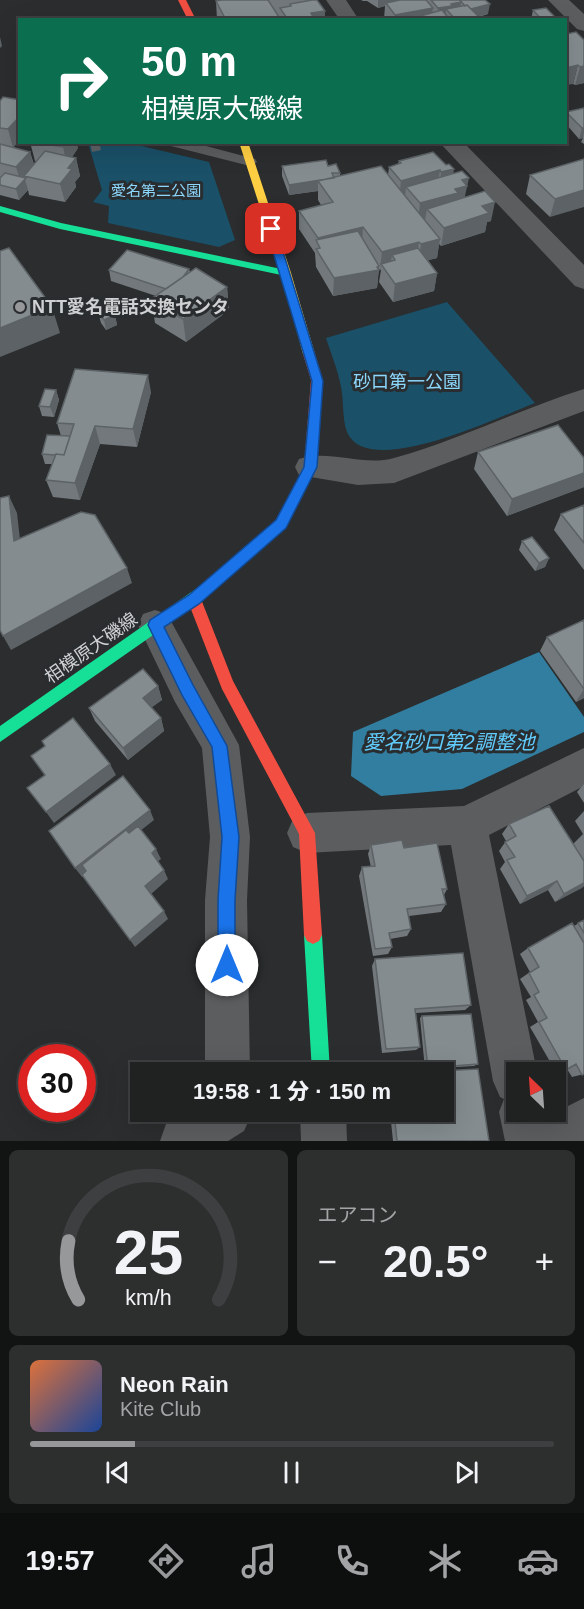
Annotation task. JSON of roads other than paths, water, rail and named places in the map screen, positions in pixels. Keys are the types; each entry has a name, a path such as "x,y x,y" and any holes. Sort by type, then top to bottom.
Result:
{"main road":[{"path":"182,0 191,18"},
{"name":"相模原大磯線","path":"0,735 194,599 281,524 310,467 317,381 286,273 244,144"},
{"path":"0,209 60,226 286,273"},
{"path":"194,599 227,684 307,832 320,1062"}],"street":[{"path":"336,0 349,18"},
{"path":"558,0 584,25"},
{"path":"452,144 584,280"},
{"path":"310,467 358,473 394,471 584,400"},
{"path":"155,625 220,746 231,837 226,900 228,1062"},
{"path":"307,832 467,825 584,766"},
{"path":"467,825 512,1062"},
{"path":"549,1141 584,1120"},
{"path":"183,1141 211,1122"},
{"path":"323,1122 324,1141"},
{"path":"524,1122 528,1141"}],"lane":[{"path":"180,144 249,162"}],"water":[{"name":"愛名砂口第2調整池","path":"539,652 584,717 584,732 462,789 381,796 351,776 353,732"}],"place":[{"name":"NTT愛名電話交換センタ","path":"20,307"}],"park label":[{"name":"愛名第二公園","path":"156,191"},
{"name":"砂口第一公園","path":"407,382"}]}
